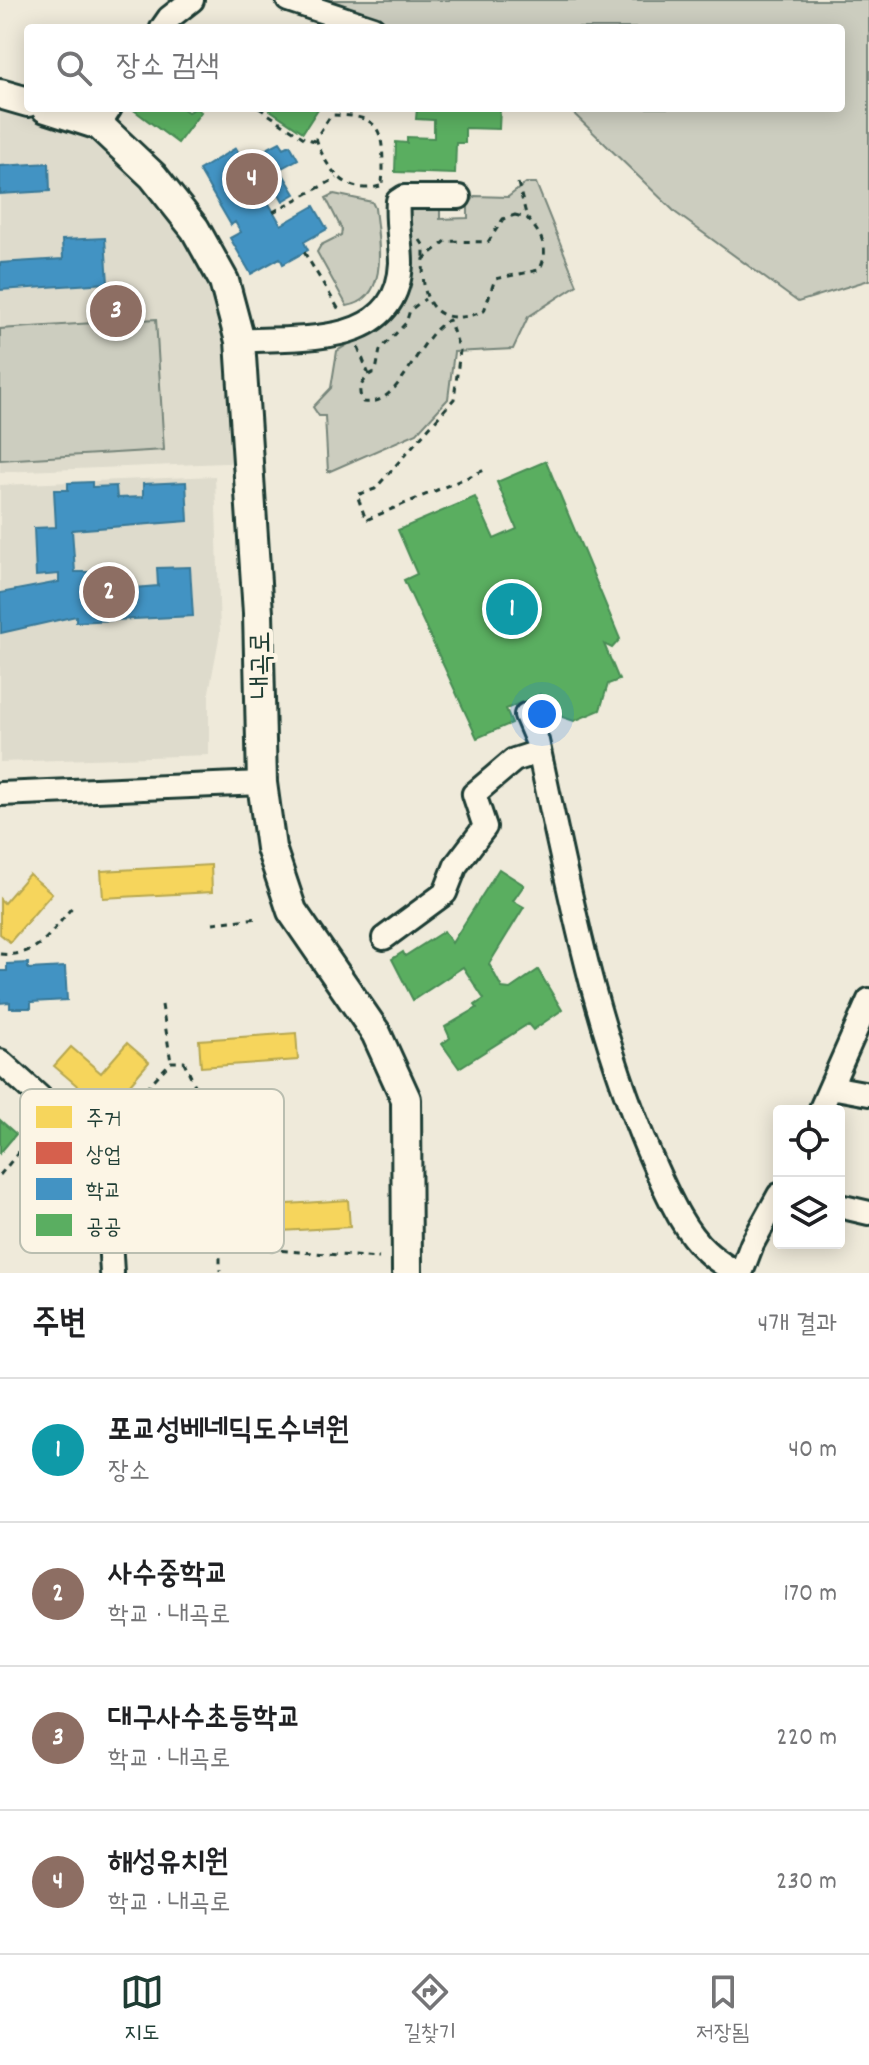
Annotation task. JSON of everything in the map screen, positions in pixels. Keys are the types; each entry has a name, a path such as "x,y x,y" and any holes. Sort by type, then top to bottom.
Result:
{"main road":[{"path":"0,94 24,101"},
{"name":"내곡로","path":"72,112 104,117 195,229 224,281 240,341 258,613 262,783 271,848 292,911 376,1033 406,1099 407,1273"}],"street":[{"path":"165,24 192,0"},
{"path":"288,0 361,24"},
{"path":"240,341 342,335 356,330 380,312 390,298 401,265 398,201 404,197 459,197"},
{"path":"526,715 539,752 607,1038 633,1117 673,1207 705,1251 739,1273 773,1206"},
{"path":"384,938 445,893 456,865 485,827 474,794 514,760 539,752"},
{"path":"0,794 262,783"},
{"path":"823,1105 869,1000"},
{"path":"0,1061 31,1089"},
{"path":"831,1087 869,1094"},
{"path":"845,1207 869,1213"},
{"path":"111,1253 112,1273"}],"path":[{"path":"265,112 304,138 318,142"},
{"path":"331,115 346,115 376,125 382,132 380,186 370,189 352,186 337,178 318,142 323,125 331,115"},
{"path":"273,212 337,178"},
{"path":"426,298 410,310 406,323 380,350 376,371 360,384 359,393 363,402 383,399 408,373 430,334 449,320 484,311 495,279 539,270 546,258 544,244 527,218 518,183"},
{"path":"380,186 398,201"},
{"path":"487,469 366,520 357,495 375,489 454,399 460,350 449,320 426,298 422,277 424,259 446,241 483,244 503,219 515,215 527,218"},
{"path":"304,252 347,323"},
{"path":"355,340 369,375"},
{"path":"0,954 19,956 38,947 75,904"},
{"path":"213,923 259,918"},
{"path":"162,1005 171,1062"},
{"path":"146,1089 171,1062 184,1062 197,1089"},
{"path":"0,1175 20,1150"},
{"path":"284,1251 379,1258"},
{"path":"220,1271 221,1253"}],"shaded area":[{"path":"315,0 869,0 869,280 798,302 676,213 572,112 845,112 845,24 386,24"},
{"path":"0,94 24,102 24,112 57,112 99,125 224,281 250,462 0,472"},
{"path":"526,183 536,183 577,285 528,317 513,349 454,352 448,399 417,433 328,472 325,416 319,416 313,407 331,388 337,351 381,322 404,295 410,261 407,209 410,205 440,207 440,219 468,218 468,206 475,196 508,197"},
{"path":"334,194 372,202 375,208 379,251 376,280 361,301 347,306 317,252 321,245 341,235 342,230 326,198"},
{"path":"156,319 164,450 0,460 0,329"},
{"path":"215,476 220,633 209,692 209,755 0,762 0,485"}],"building: 주거":[{"path":"211,865 212,892 103,898 101,871"},
{"path":"29,874 52,893 10,942 0,934 0,899 4,903"},
{"path":"296,1033 298,1060 201,1067 199,1040"},
{"path":"127,1043 149,1062 126,1089 81,1089 54,1066 71,1047 101,1073"},
{"path":"348,1200 350,1227 284,1231 284,1204"}],"building: 학교":[{"path":"280,142 284,148 290,145 298,159 280,169 295,194 283,201 275,187 263,193 281,225 314,206 327,229 304,242 308,250 283,264 280,258 251,274 230,238 241,232 235,222 231,225 199,170 236,148 243,161"},
{"path":"49,163 50,191 0,194 0,166"},
{"path":"105,238 108,283 0,290 0,263 63,259 62,240"},
{"path":"92,482 92,487 116,486 117,498 143,497 143,484 186,482 188,521 72,530 75,572 99,572 99,582 120,582 121,589 158,586 157,568 190,567 193,616 76,622 76,616 1,633 0,593 59,582 59,574 36,576 34,528 56,527 54,490 68,490 68,483"},
{"path":"28,963 28,969 65,967 67,1000 31,1002 31,1008 10,1008 10,1002 0,1003 0,971 7,971 7,964"}],"building: 공공":[{"path":"136,112 201,112 178,143"},
{"path":"273,112 316,112 303,132"},
{"path":"417,112 500,112 499,129 465,128 465,143 456,143 455,174 395,172 396,142 407,143 407,137 434,138 434,120 416,119"},
{"path":"546,461 620,639 612,648 604,644 619,680 608,684 600,710 574,721 547,712 540,694 506,709 512,723 477,738 404,580 417,574 398,530 475,497 494,539 517,529 497,482"},
{"path":"499,869 524,885 513,901 524,907 489,964 502,988 510,989 538,970 562,1010 533,1030 528,1024 459,1068 442,1044 450,1038 445,1027 477,1008 475,1005 484,999 463,967 413,1000 392,959 403,952 405,956 444,931 452,943"},
{"path":"0,1120 16,1134 0,1153"}],"place":[{"name":"해성유치원","path":"252,179"},
{"name":"대구사수초등학교","path":"116,311"},
{"name":"사수중학교","path":"109,592"},
{"name":"포교성베네딕도수녀원","path":"512,609"}]}
